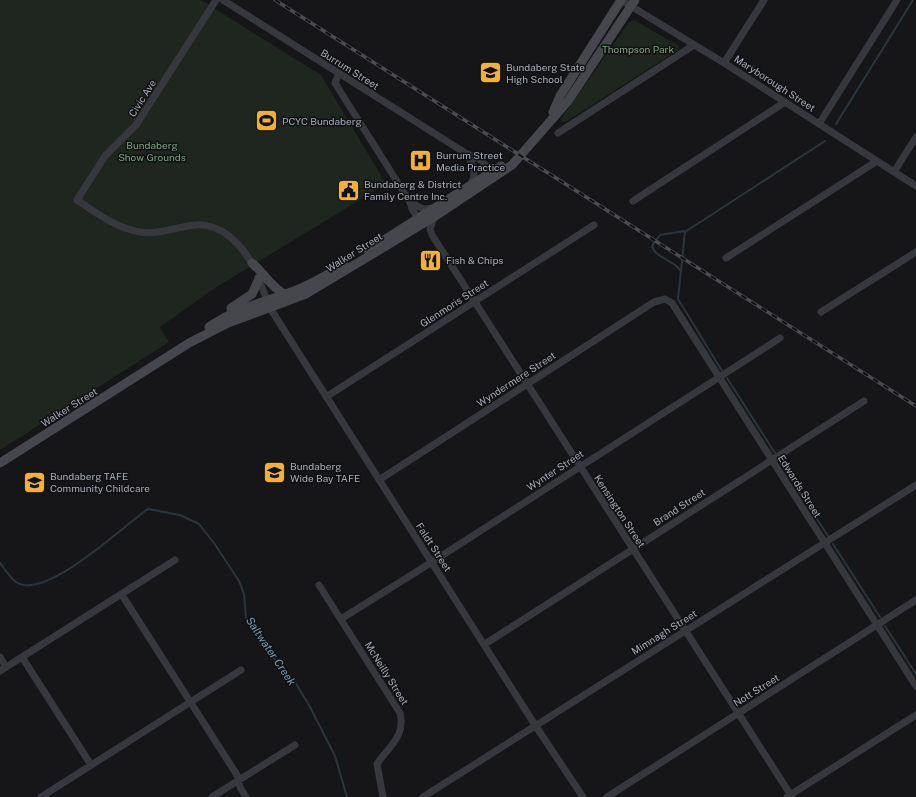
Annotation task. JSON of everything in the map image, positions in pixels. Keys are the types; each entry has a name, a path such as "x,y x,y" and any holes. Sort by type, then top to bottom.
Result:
{"main road":[{"name":"Walker Street","path":"548,123 560,96 621,0"},
{"name":"Walker Street","path":"0,463 189,343 228,322 269,304 284,294 316,281 428,216 491,176 512,165 568,101 633,3"},
{"name":"Walker Street","path":"189,343 200,334 236,311 306,294 414,229 428,216 470,184 491,176"},
{"path":"252,263 262,271 277,290 284,294"},
{"path":"200,334 212,319 252,294 259,280"}],"street":[{"name":"Civic Ave","path":"77,200 105,156 136,125 216,0"},
{"name":"Burrum Street","path":"223,0 467,154 481,160 491,176"},
{"name":"Maryborough Street","path":"621,0 633,3 694,45 916,186"},
{"path":"724,63 764,0"},
{"path":"819,124 897,0"},
{"path":"558,133 694,45"},
{"path":"338,73 335,83 410,202 412,209 428,216"},
{"path":"633,201 785,102"},
{"path":"894,172 916,137"},
{"path":"467,154 474,171 470,184"},
{"path":"726,258 877,161"},
{"name":"Faldt Street","path":"77,200 110,221 133,230 155,233 195,225 217,229 234,239 252,263 269,304 326,397 485,644 535,725 583,797"},
{"path":"410,202 423,209 428,216 432,235"},
{"name":"Glenmoris Street","path":"326,397 594,225"},
{"path":"414,229 425,230 432,235"},
{"name":"Kensington Street","path":"432,235 526,385 684,631 739,713 790,796"},
{"path":"821,312 916,252"},
{"name":"Edwards Street","path":"664,299 672,303 916,686"},
{"name":"Wyndermere Street","path":"379,480 654,302 664,299"},
{"name":"Wynter Street","path":"341,619 780,338"},
{"name":"Brand Street","path":"485,644 864,401"},
{"name":"Mimnagh Street","path":"423,797 916,485"},
{"path":"0,657 3,669 175,560"},
{"name":"McNeilly Street","path":"319,585 400,713 402,729 397,739 377,764 383,797"},
{"path":"122,595 236,775 246,797"},
{"name":"Nott Street","path":"607,797 916,600"},
{"path":"22,657 91,765"},
{"path":"41,797 241,670"},
{"path":"790,796 916,716"},
{"path":"212,797 295,745"}],"green space":[{"name":"Bundaberg Show Grounds","path":"0,0 201,0 321,75 386,184 215,288 160,327 169,342 0,450"},
{"name":"Thompson Park","path":"634,20 679,46 678,50 567,121 561,122 561,119 629,22"}],"waterway":[{"path":"836,124 913,0"},
{"path":"722,371 678,299 685,232 825,141"},
{"path":"680,270 674,264 657,253 652,246 660,235 684,231"},
{"path":"727,378 775,453"},
{"path":"780,461 828,536"},
{"name":"Saltwater Creek","path":"0,563 16,582 29,585 45,581 64,572 84,559 148,509 180,515 199,524 214,543 239,581 244,594 246,618 280,667 295,682 310,707 335,756 347,797"},
{"path":"833,544 880,617"},
{"path":"885,626 916,674"}],"railway":[{"path":"275,0 916,406"}],"place":[{"name":"Bundaberg State High School","path":"490,73"},
{"name":"PCYC Bundaberg","path":"266,121"},
{"name":"Burrum Street Media Practice","path":"420,161"},
{"name":"Bundaberg & District Family Centre Inc.","path":"349,190"},
{"name":"Fish & Chips","path":"430,260"},
{"name":"Bundaberg Wide Bay TAFE","path":"274,472"},
{"name":"Bundaberg TAFE Community Childcare","path":"34,482"}]}
